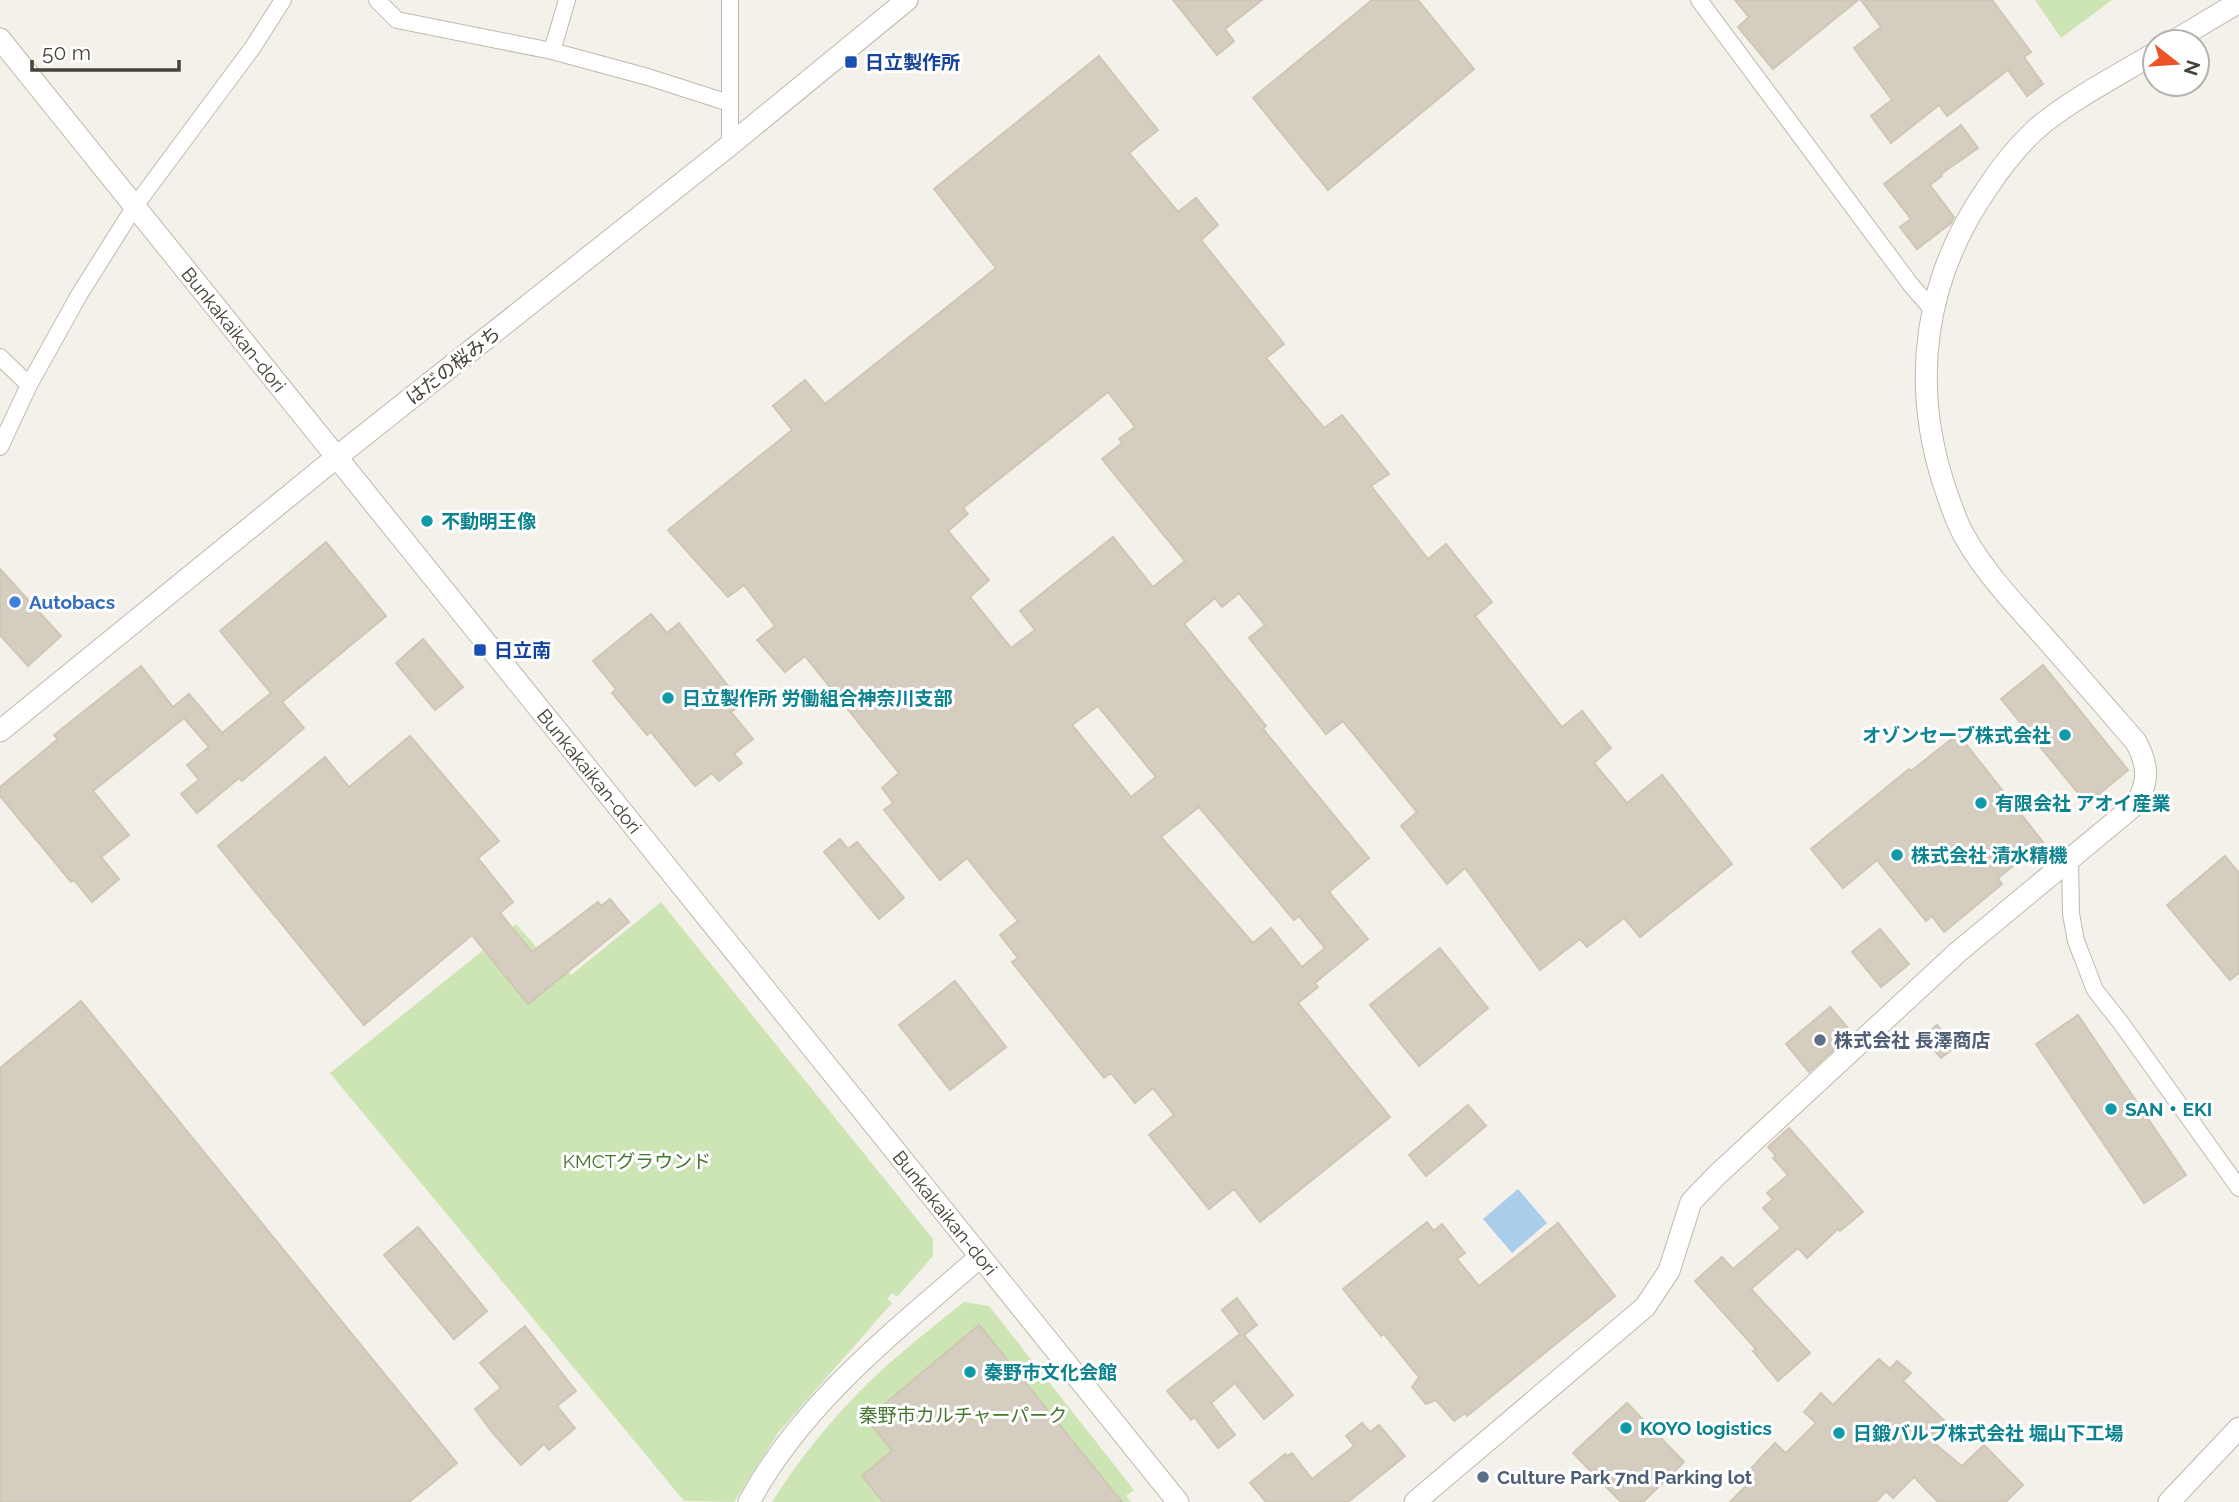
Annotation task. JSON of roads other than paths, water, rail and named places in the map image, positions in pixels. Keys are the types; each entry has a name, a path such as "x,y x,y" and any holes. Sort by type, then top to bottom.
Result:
{"street":[{"path":"0,447 29,385 79,295 135,206 253,47 283,0"},
{"path":"377,0 397,20 552,51 648,77 729,103"},
{"path":"552,51 567,0"},
{"path":"730,0 730,145"},
{"name":"はだの桜みち","path":"0,731 907,0"},
{"path":"1699,0 1911,285 1932,309"},
{"path":"2195,28 2239,2"},
{"name":"Bunkakaikan-dori","path":"0,39 1178,1502"},
{"path":"1415,1502 1645,1307 1669,1271 1691,1202 1717,1175 1958,952 2135,805 2146,783 2147,769 2136,742 1997,583 1965,537 1935,456 1925,365 1932,309 1952,248 1973,208 2001,168 2035,130 2141,61"},
{"path":"0,357 29,385"},
{"path":"2070,860 2071,914 2076,941 2095,990 2239,1188"},
{"path":"749,1502 764,1474 842,1378 980,1257"},
{"path":"2169,1502 2239,1428"}],"water":[{"path":"1518,1189 1547,1223 1512,1253 1483,1219"}],"place":[{"name":"日立製作所","path":"851,62"},
{"name":"不動明王像","path":"427,521"},
{"name":"Autobacs","path":"15,602"},
{"name":"日立南","path":"480,650"},
{"name":"日立製作所 労働組合神奈川支部","path":"668,698"},
{"name":"オゾンセーブ株式会社","path":"2065,735"},
{"name":"有限会社 アオイ産業","path":"1981,803"},
{"name":"株式会社 清水精機","path":"1897,855"},
{"name":"株式会社 長澤商店","path":"1820,1040"},
{"name":"SAN・EKI","path":"2111,1109"},
{"name":"秦野市文化会館","path":"970,1372"},
{"name":"KOYO logistics","path":"1626,1428"},
{"name":"日鍛バルブ株式会社 堀山下工場","path":"1839,1433"},
{"name":"Culture Park 7nd Parking lot","path":"1483,1477"}],"park label":[{"name":"KMCTグラウンド","path":"637,1161"},
{"name":"秦野市カルチャーパーク","path":"963,1415"}]}
